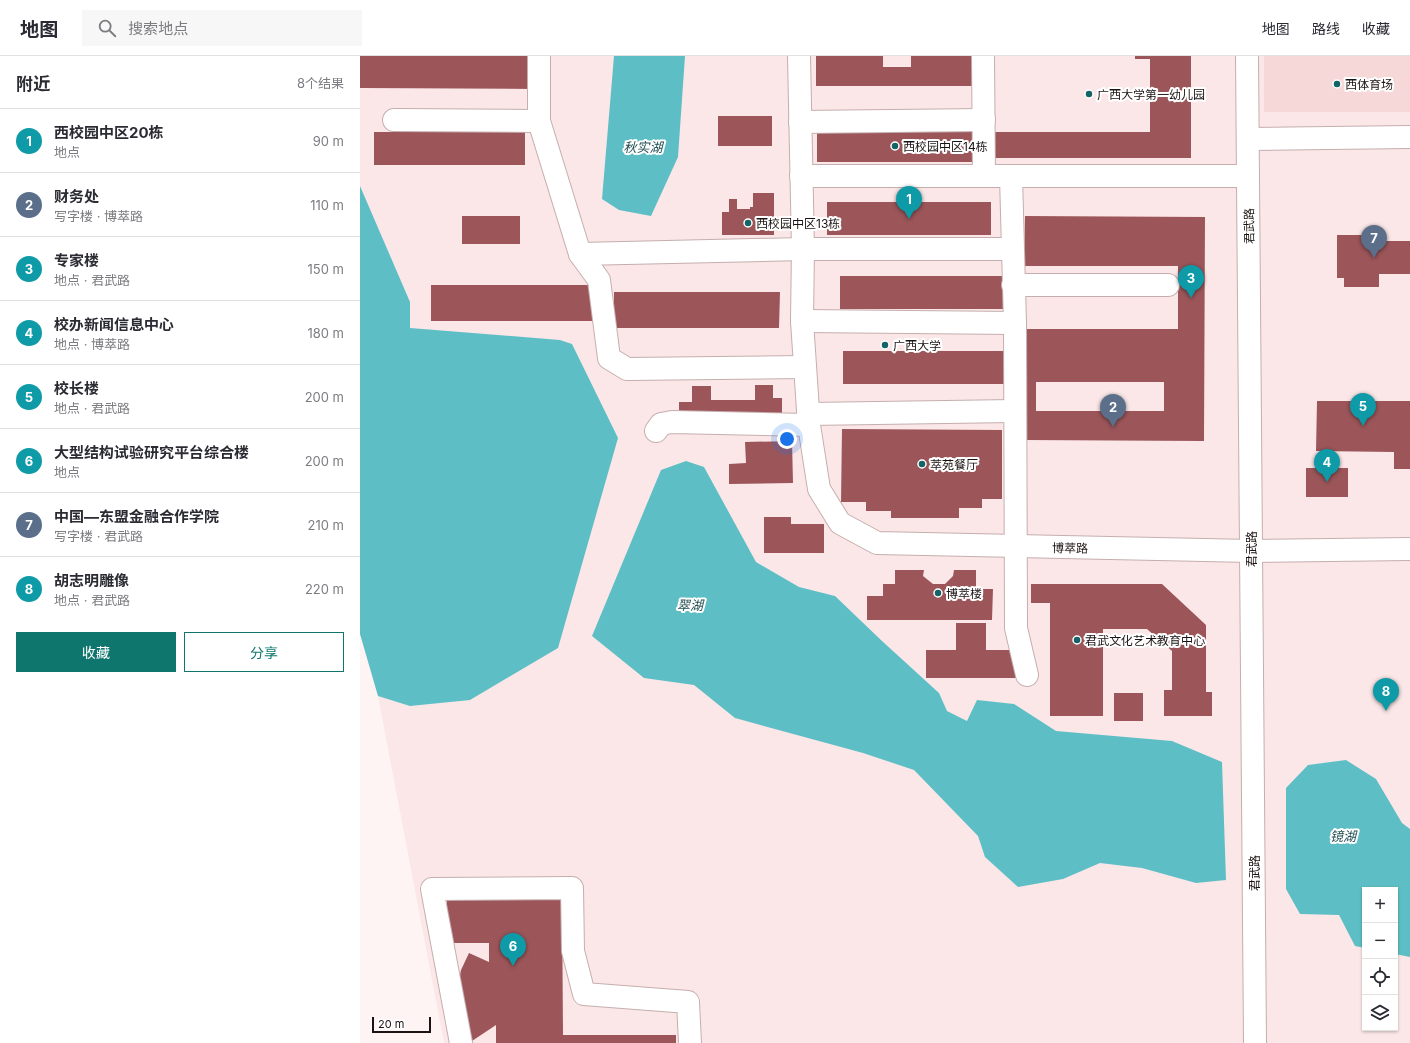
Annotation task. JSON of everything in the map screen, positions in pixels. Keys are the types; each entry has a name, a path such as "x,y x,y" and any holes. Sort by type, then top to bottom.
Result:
{"street":[{"path":"539,56 539,121 580,254 599,280 609,358 627,369 804,367"},
{"name":"博萃路","path":"799,56 803,249 802,321 808,420 819,489 840,523 877,543 1251,551 1410,549"},
{"path":"983,56 984,176"},
{"name":"君武路","path":"1247,56 1256,1043"},
{"path":"394,120 539,121"},
{"path":"800,122 984,120"},
{"path":"1248,139 1410,136"},
{"path":"801,176 1248,176"},
{"path":"1010,176 1015,323 1014,411 1016,628 1027,675"},
{"path":"580,254 803,249 1012,249"},
{"path":"1013,285 1168,285"},
{"path":"802,321 1015,323"},
{"path":"656,431 661,424 672,422 808,420 1014,411"},
{"path":"461,1043 432,889 572,888 573,951 584,994 688,1002 690,1043"}],"shaded area":[{"name":"广西大学","path":"360,56 1410,56 1410,1043 444,1043 378,696 360,634"},
{"name":"西体育场","path":"1264,56 1410,56 1410,112 1264,112"}],"water":[{"name":"秋实湖","path":"614,56 685,56 678,157 651,216 619,210 602,199"},
{"path":"360,186 410,302 410,328 560,340 572,344 618,438 558,648 470,700 410,706 378,696 360,634"},
{"name":"翠湖","path":"686,461 704,467 756,562 799,587 835,596 939,693 947,711 967,721 977,700 1014,704 1056,731 1172,741 1222,762 1226,880 1196,883 1142,868 1100,863 1063,879 1018,887 985,857 978,836 914,770 863,753 735,718 694,685 644,678 592,636 661,470"},
{"name":"镜湖","path":"1346,760 1376,779 1402,823 1410,829 1410,957 1398,955 1398,887 1362,887 1362,947 1355,946 1339,915 1300,914 1286,889 1286,788 1308,765"}],"building":[{"path":"360,56 534,56 534,89 360,88"},
{"path":"816,56 883,56 883,67 911,67 911,56 973,56 973,86 816,86"},
{"path":"1135,56 1191,56 1191,158 987,158 987,132 1150,132 1150,59 1135,59"},
{"path":"718,116 772,116 772,146 718,146"},
{"name":"西校园中区14栋","path":"817,130 973,130 973,162 817,162"},
{"path":"374,132 525,132 525,165 374,165"},
{"name":"西校园中区13栋","path":"753,193 774,193 774,235 722,235 722,212 729,212 729,199 737,199 737,209 750,209 750,207 753,207"},
{"path":"827,202 991,202 991,235 827,235"},
{"path":"462,216 520,216 520,244 462,244"},
{"path":"1025,216 1205,217 1204,441 1024,440 1024,329 1178,329 1178,266 1024,266","holes":["1036,382 1164,382 1164,411 1036,411"]},
{"path":"1337,235 1365,235 1365,241 1410,241 1410,274 1379,274 1379,287 1344,287 1344,278 1337,278"},
{"path":"840,276 1004,276 1004,309 840,309"},
{"path":"431,285 596,285 596,321 431,321"},
{"path":"614,292 780,292 779,328 614,328"},
{"path":"843,351 1007,351 1007,384 843,384"},
{"path":"755,385 773,385 773,398 782,398 782,418 679,417 679,402 692,402 692,386 711,386 711,400 755,400"},
{"path":"1317,401 1410,401 1410,469 1394,469 1394,452 1316,451"},
{"name":"萃苑餐厅","path":"842,429 1002,430 1002,499 982,499 982,508 959,508 959,518 891,518 891,511 866,511 866,502 841,502"},
{"path":"792,441 793,483 729,484 729,464 746,463 745,442"},
{"path":"1306,468 1348,468 1348,497 1306,497"},
{"path":"764,517 791,517 791,524 824,524 824,553 764,553"},
{"name":"博萃楼","path":"895,570 924,570 923,576 933,584 945,584 953,576 954,570 976,570 976,589 993,589 992,620 867,620 867,596 883,596 883,584 895,584"},
{"name":"君武文化艺术教育中心","path":"1031,584 1162,584 1206,625 1206,692 1212,692 1212,716 1164,716 1164,690 1172,690 1172,651 1147,629 1103,629 1103,716 1050,716 1050,603 1031,603"},
{"path":"956,623 986,623 986,650 1019,650 1019,678 926,678 926,650 956,650"},
{"path":"1114,693 1143,693 1143,721 1114,721"},
{"path":"447,897 562,897 563,1035 676,1035 676,1043 496,1043 496,1025 469,1043 458,986 461,970 469,953 489,962 489,943 447,943"}],"place":[{"name":"西体育场","path":"1337,84"},
{"name":"广西大学第一幼儿园","path":"1089,94"},
{"name":"西校园中区14栋","path":"895,146"},
{"name":"西校园中区20栋","path":"909,219"},
{"name":"西校园中区13栋","path":"748,223"},
{"name":"中国—东盟金融合作学院","path":"1374,258"},
{"name":"专家楼","path":"1191,298"},
{"name":"广西大学","path":"885,345"},
{"name":"校长楼","path":"1363,426"},
{"name":"财务处","path":"1113,427"},
{"name":"萃苑餐厅","path":"922,464"},
{"name":"校办新闻信息中心","path":"1327,482"},
{"name":"博萃楼","path":"938,593"},
{"name":"君武文化艺术教育中心","path":"1077,640"},
{"name":"胡志明雕像","path":"1386,711"},
{"name":"大型结构试验研究平台综合楼","path":"513,966"}]}
